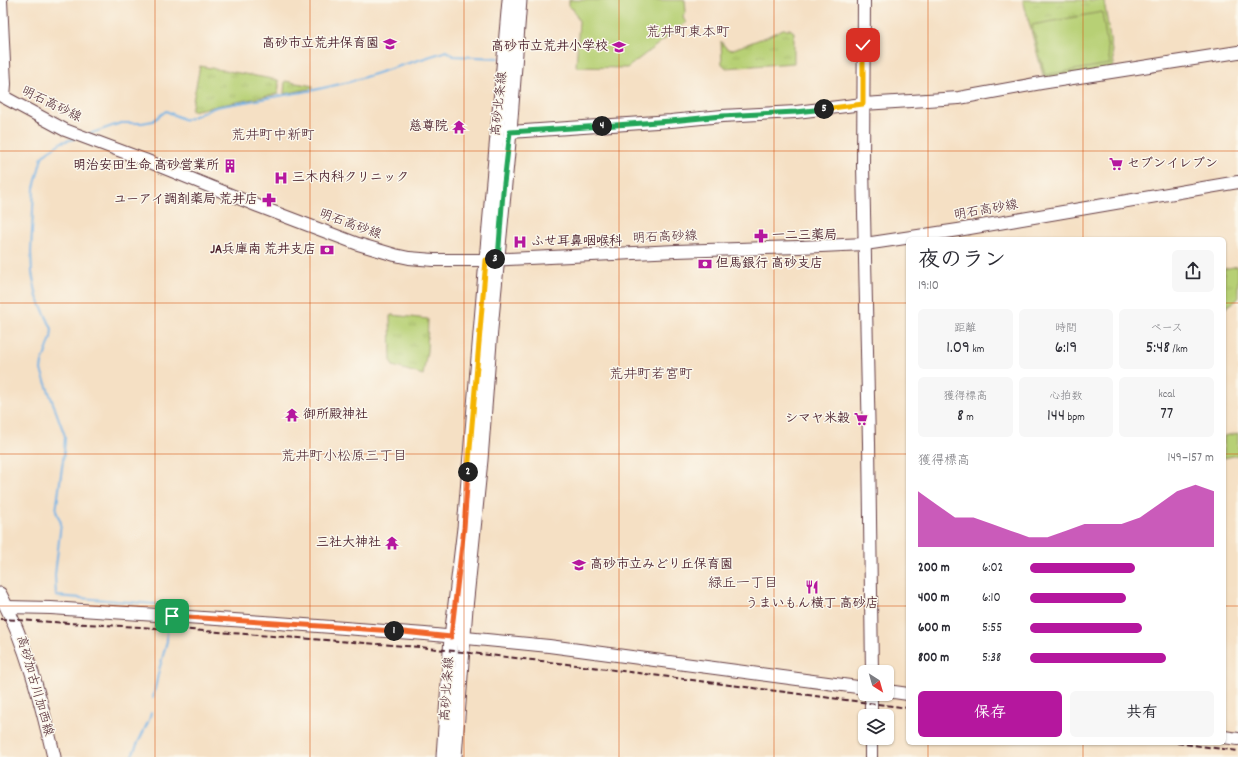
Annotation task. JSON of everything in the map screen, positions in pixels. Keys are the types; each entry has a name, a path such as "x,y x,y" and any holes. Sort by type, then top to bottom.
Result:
{"main road":[{"name":"高砂北条線","path":"443,757 483,429 491,329 492,260 509,0"},
{"name":"高砂北条線","path":"492,260 503,192 510,132 520,0"},
{"name":"高砂加古川加西線","path":"0,594 18,629 35,685 54,757"},
{"name":"高砂北条線","path":"455,757 458,637"}],"street":[{"path":"1,0 2,96"},
{"path":"864,0 863,166 872,665"},
{"path":"510,132 796,112 863,104 959,98 1042,83 1238,52"},
{"name":"明石高砂線","path":"2,96 66,130 358,244 378,251 409,258 434,260 492,260 865,244 906,238"},
{"name":"明石高砂線","path":"912,237 1238,182"},
{"path":"7,607 50,608 278,623 458,637 548,646 858,687"},
{"path":"894,692 906,694"},
{"path":"1226,737 1238,739"},
{"path":"871,745 871,757"}],"green space":[{"name":"高砂市立荒井小学校","path":"569,0 685,0 686,12 683,16 684,20 687,22 627,68 576,67 579,21 573,9 569,7"},
{"path":"1023,0 1104,0 1114,64 1112,69 1047,80 1043,75"},
{"path":"1102,12 1110,64 1045,75 1032,25"},
{"path":"783,29 790,29 794,32 794,63 726,68 722,64 721,41 726,48 731,50"},
{"path":"200,66 278,80 278,94 191,111"},
{"path":"285,81 313,86 313,88 284,94"},
{"path":"1238,266 1238,299 1226,308 1226,269"},
{"path":"390,316 428,319 427,351 423,375 393,366 391,362"},
{"path":"1238,433 1238,455 1226,458 1226,436"}],"waterway":[{"path":"89,134 121,123 142,123 153,121 166,111 185,120 216,107 314,90 349,82 447,51 453,56 499,58"},
{"path":"74,139 62,142 42,157 34,188 31,252 32,273 37,297 52,329 51,338 41,370 65,436 56,511 61,523 55,575 56,596 167,605 167,612"},
{"path":"153,698 167,641 167,620"},
{"path":"131,757 151,713"}],"railway":[{"path":"0,619 191,630 419,647 576,665 906,708"},
{"path":"1192,745 1238,751"}],"place":[{"name":"高砂市立荒井保育園","path":"390,44"},
{"name":"高砂市立荒井小学校","path":"619,47"},
{"name":"慈尊院","path":"459,127"},
{"name":"セブンイレブン","path":"1116,164"},
{"name":"明治安田生命 高砂営業所","path":"230,166"},
{"name":"三木内科クリニック","path":"281,178"},
{"name":"ユーアイ調剤薬局 荒井店","path":"269,200"},
{"name":"一二三薬局","path":"761,236"},
{"name":"ふせ耳鼻咽喉科","path":"520,242"},
{"name":"JA兵庫南 荒井支店","path":"327,250"},
{"name":"但馬銀行 高砂支店","path":"705,264"},
{"name":"御所殿神社","path":"292,415"},
{"name":"シマヤ米穀","path":"861,419"},
{"name":"三社大神社","path":"392,543"},
{"name":"高砂市立みどり丘保育園","path":"579,565"},
{"name":"うまいもん横丁 高砂店","path":"812,587"}],"district":[{"name":"荒井町東本町","path":"688,33"},
{"name":"荒井町中新町","path":"273,136"},
{"name":"荒井町若宮町","path":"651,375"},
{"name":"荒井町小松原三丁目","path":"344,457"},
{"name":"緑丘一丁目","path":"743,584"}],"route":[{"path":"172,616 312,625 451,637 464,528 466,488 486,260 498,259 503,192 510,132 796,112 863,104 863,45"}]}
